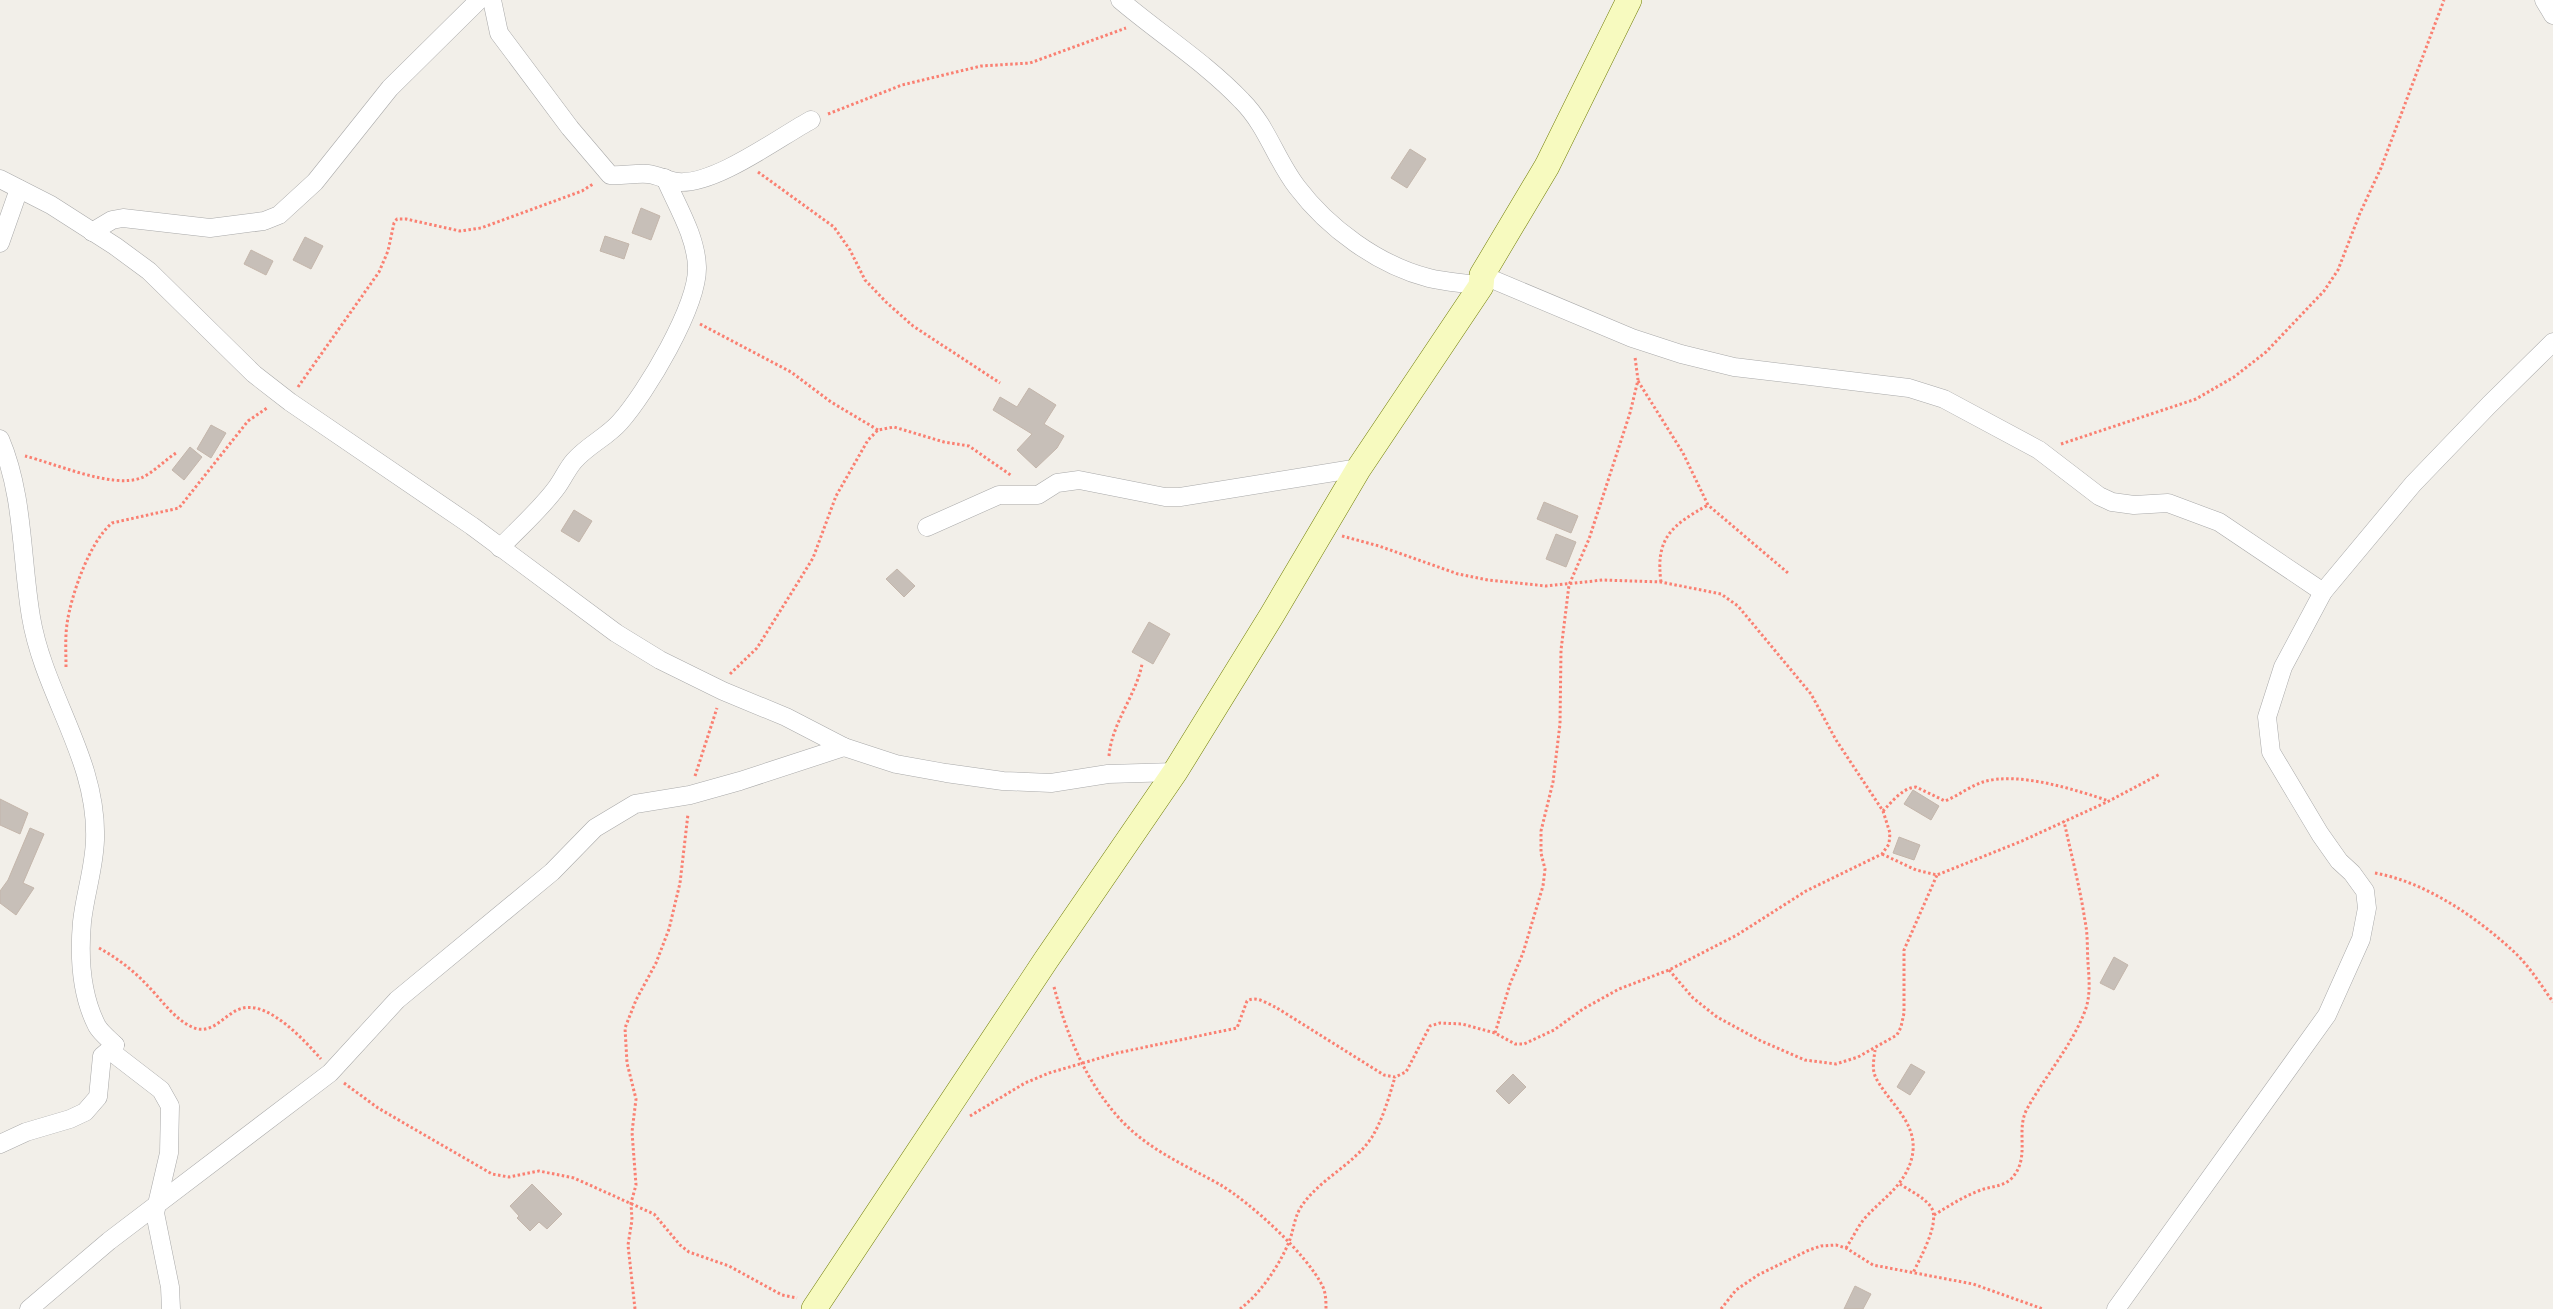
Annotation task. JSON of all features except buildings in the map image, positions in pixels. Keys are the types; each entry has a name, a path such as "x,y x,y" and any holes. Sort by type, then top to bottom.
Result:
{"street":[{"path":"92,232 112,220 123,218 210,228 264,221 279,215 315,182 390,88 479,0"},
{"path":"492,0 499,33 570,128 608,173 615,175 622,173 649,174 678,182 704,178 743,162 767,145 811,120"},
{"path":"1120,0 1242,101 1262,126 1296,186 1317,210 1347,237 1401,268 1429,278 1481,281 1632,338 1681,354 1734,367 1909,388 1944,400 1996,425 2039,450 2099,496 2112,502 2134,504 2168,503 2219,522 2323,592"},
{"path":"815,1306 1046,960 1175,772 1359,468 1481,281 1547,166 1628,0"},
{"path":"2544,0 2553,15"},
{"path":"500,548 556,488 573,462 588,446 619,424 636,403 684,317 692,295 697,269 695,249 665,178"},
{"path":"0,179 51,205 149,271 254,374 290,402 472,526 616,633 660,660 723,691 786,717 844,747 896,764 946,774 1003,781 1051,782 1108,774 1175,772"},
{"path":"0,243 19,189"},
{"path":"2116,1309 2327,1015 2361,940 2367,908 2365,891 2352,873 2339,861 2320,834 2271,752 2267,717 2283,667 2323,592 2413,484 2553,342"},
{"path":"3,445 23,535 31,617 42,659 85,766 94,802 93,870 82,933 82,968 91,1010 98,1027 115,1045"},
{"path":"926,527 999,495 1038,495 1057,483 1079,480 1165,497 1180,497 1359,468"},
{"path":"29,1309 109,1241 156,1207 330,1072 397,1000 552,872 595,828 635,804 690,795 844,747"},
{"path":"0,1144 26,1132 70,1119 85,1112 98,1097 102,1056 115,1045"},
{"path":"115,1045 113,1053 161,1090 170,1106 169,1153 156,1207 158,1230 170,1287 171,1309"}],"path":[{"path":"2039,450 2196,399 2234,377 2266,352 2319,298 2338,270 2414,83 2444,0"},
{"path":"811,120 902,86 981,66 1030,63 1145,22"},
{"path":"743,162 834,227 850,250 865,280 899,314 913,326 1000,383"},
{"path":"66,673 67,624 80,575 104,530 112,523 179,508 248,421 264,408 290,402 302,380 379,272 388,251 394,223 397,220 406,219 460,231 481,228 582,191 608,173"},
{"path":"684,317 723,334 791,372 831,402 878,430"},
{"path":"1494,1033 1510,984 1523,953 1543,886 1545,869 1541,853 1541,831 1553,782 1560,724 1561,650 1569,585 1589,539 1630,413 1638,380 1632,338"},
{"path":"1638,380 1683,453 1708,505 1788,572"},
{"path":"635,1309 628,1245 632,1220 631,1202 636,1185 632,1132 636,1098 627,1063 626,1028 636,1000 656,963 669,929 683,864 690,795 723,691 731,673 756,648 813,558 836,496 868,440 878,430 894,427 944,442 969,446 1038,495"},
{"path":"3,445 81,474 122,480 141,478 176,453"},
{"path":"1661,582 1659,564 1664,540 1674,527 1708,505"},
{"path":"962,1120 1025,1083 1082,1063 1117,1053 1237,1028 1247,1001 1251,998 1258,999 1277,1008 1375,1072 1395,1077 1406,1072 1411,1065 1424,1033 1430,1026 1440,1023 1462,1024 1494,1033 1515,1044 1524,1044 1554,1030 1583,1009 1619,989 1669,970 1737,935 1806,891 1882,854 1889,844 1890,833 1883,811 1841,748 1811,694 1738,606 1721,594 1661,582 1603,580 1569,585 1525,585 1473,577 1322,530"},
{"path":"1108,774 1110,750 1116,730 1138,682 1142,664"},
{"path":"1882,854 1916,870 1938,874 2007,848 2064,820 2109,801 2160,774"},
{"path":"1883,811 1898,796 1911,788 1916,787 1945,801 1987,781 2016,780 2049,783 2109,801"},
{"path":"1934,1215 1983,1189 1998,1187 2011,1179 2020,1167 2024,1151 2022,1130 2026,1111 2046,1081 2086,1009 2090,991 2086,922 2064,820"},
{"path":"2352,873 2377,874 2397,879 2421,888 2465,913 2513,951 2553,1002"},
{"path":"1669,970 1693,998 1717,1018 1761,1041 1804,1060 1836,1064 1875,1049 1897,1035 1902,1027 1904,1013 1904,950 1938,874"},
{"path":"82,933 87,945 121,961 188,1025 198,1029 210,1028 243,1008 261,1010 282,1021 319,1057 330,1072 378,1108 492,1174 509,1177 539,1171 560,1174 631,1202 654,1214 680,1246 689,1252 729,1266 782,1295 815,1306"},
{"path":"1046,960 1069,1036 1095,1088 1119,1118 1148,1146 1220,1185 1289,1242 1302,1255 1323,1287 1326,1309"},
{"path":"1846,1248 1864,1220 1900,1184 1910,1163 1914,1143 1903,1113 1876,1079 1873,1067 1875,1049"},
{"path":"1240,1309 1261,1290 1289,1242 1293,1221 1307,1199 1372,1138 1383,1114 1395,1077"},
{"path":"1900,1184 1920,1197 1931,1208 1934,1215 1928,1242 1913,1273"},
{"path":"1721,1309 1736,1290 1758,1275 1782,1262 1822,1246 1836,1245 1846,1248 1873,1265 1973,1284 2043,1309"}]}
